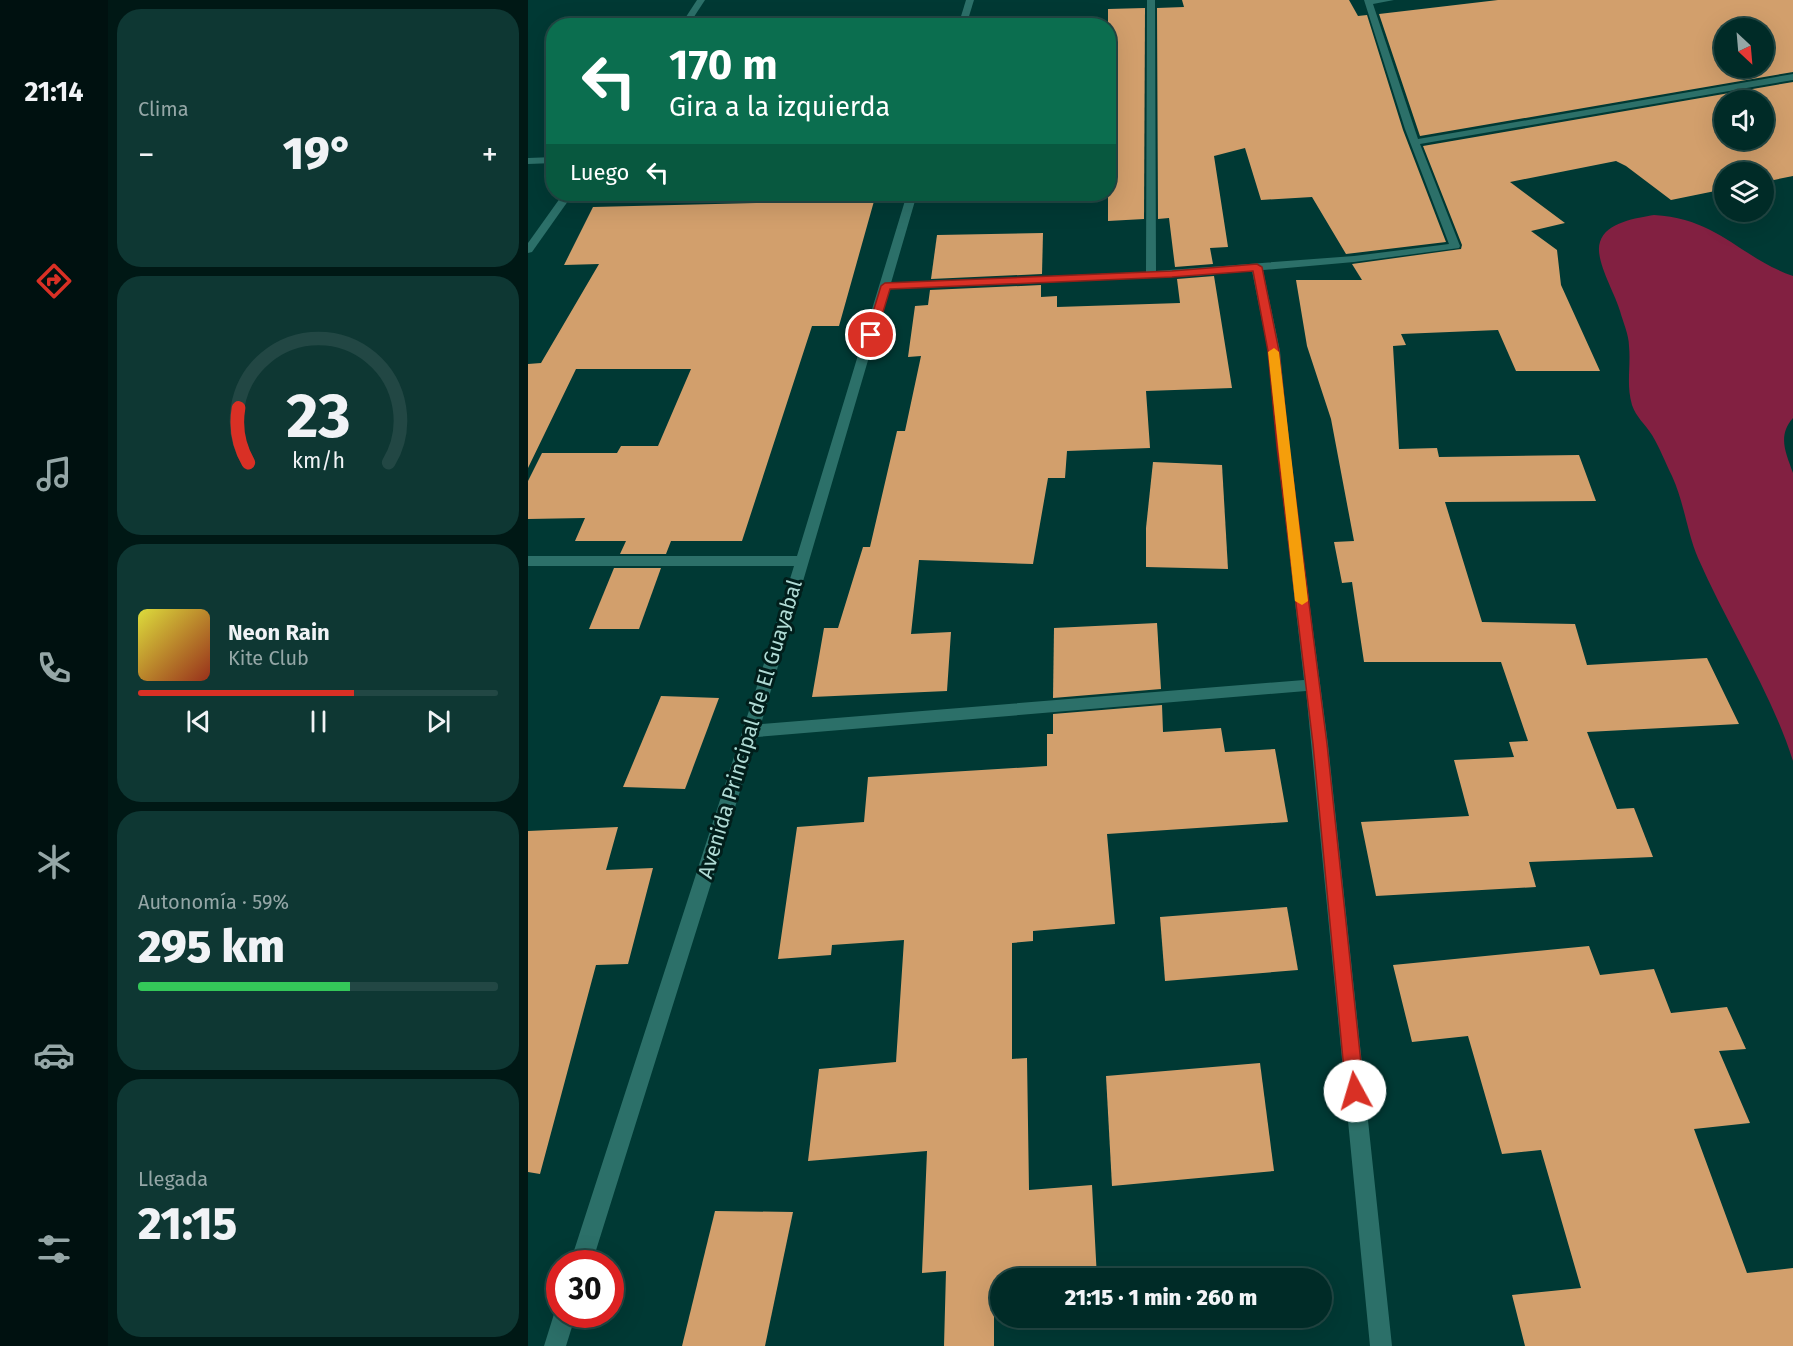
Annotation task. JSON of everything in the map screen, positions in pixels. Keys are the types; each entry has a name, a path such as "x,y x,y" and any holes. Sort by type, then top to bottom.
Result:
{"street":[{"path":"689,18 701,0"},
{"path":"964,18 970,0"},
{"path":"1151,0 1151,275"},
{"path":"885,286 1151,275 1354,259 1455,246 1415,142 1369,1 1390,0"},
{"path":"1415,142 1793,77"},
{"path":"528,161 546,160"},
{"path":"528,250 563,201"},
{"name":"Avenida Principal de El Guayabal","path":"585,1250 751,731 910,201"},
{"path":"1257,267 1274,351 1283,447 1312,685 1381,1346"},
{"path":"528,561 803,561"},
{"path":"751,731 1312,685"},
{"path":"555,1346 561,1328"}],"shaded area":[{"path":"1654,215 1676,218 1712,231 1774,268 1793,276 1793,418 1785,431 1784,445 1793,473 1793,761 1784,734 1761,683 1698,558 1672,476 1655,440 1632,405 1629,390 1628,337 1602,267 1599,249 1603,235 1615,225"}],"building":[{"path":"1182,0 1349,0 1358,16 1367,15 1403,130 1446,242 1346,254 1312,197 1261,200 1245,148 1214,156 1228,247 1210,248 1213,264 1175,267 1169,218 1158,219 1157,8 1184,7"},
{"path":"1498,0 1793,0 1793,72 1774,75 1774,18 1714,18 1714,78 1758,78 1420,136 1379,14"},
{"path":"1145,8 1144,219 1108,221 1108,201 1116,201 1116,18 1108,18 1108,9"},
{"path":"1793,82 1793,176 1774,180 1774,162 1714,162 1714,191 1671,200 1616,161 1510,182 1565,223 1531,231 1557,250 1561,285 1600,371 1516,371 1498,330 1401,334 1406,345 1393,346 1399,449 1437,448 1439,457 1579,455 1596,501 1445,502 1482,622 1575,624 1587,665 1707,658 1739,724 1587,732 1617,809 1634,808 1653,857 1529,862 1536,887 1376,896 1361,822 1469,816 1454,760 1514,757 1509,742 1528,741 1501,662 1364,662 1352,582 1342,583 1334,542 1354,541 1331,419 1307,346 1296,280 1362,280 1352,264 1461,249 1462,245 1423,146 1714,96 1714,150 1774,150 1774,90 1747,90"},
{"path":"757,201 874,201 839,326 812,326 742,541 671,541 666,554 620,554 626,541 575,541 585,518 528,519 528,481 542,453 617,453 621,446 658,446 691,369 576,369 528,468 528,364 541,363 599,264 564,265 593,207 756,203"},
{"path":"1043,233 1042,274 931,279 937,235"},
{"path":"1214,276 1232,388 1146,391 1150,448 1067,451 1065,478 1048,478 1033,564 919,560 911,634 951,632 947,691 812,697 824,628 838,628 863,547 870,547 897,431 905,431 921,356 908,357 915,306 928,305 930,290 1041,285 1041,297 1057,296 1057,307 1180,303 1177,279"},
{"path":"1153,462 1222,465 1228,569 1146,567 1146,528"},
{"path":"614,568 661,568 639,629 589,629"},
{"path":"1157,623 1161,689 1053,698 1054,628"},
{"path":"661,696 719,698 685,789 623,787"},
{"path":"1162,705 1163,732 1221,728 1225,752 1275,749 1288,822 1107,834 1115,924 1033,931 1033,941 1012,943 1012,1059 1027,1058 1029,1190 1092,1185 1096,1268 990,1268 990,1328 994,1328 994,1346 944,1346 946,1271 922,1273 927,1151 808,1161 819,1069 896,1062 904,940 832,945 831,955 778,959 797,827 864,822 868,777 1047,766 1047,734 1053,734 1053,714"},
{"path":"618,827 606,870 653,868 628,964 596,965 540,1174 528,1172 528,831"},
{"path":"1287,907 1298,970 1165,981 1160,917"},
{"path":"1589,946 1600,975 1654,969 1671,1013 1727,1007 1746,1049 1719,1051 1750,1123 1694,1129 1747,1273 1793,1268 1793,1346 1525,1346 1512,1295 1581,1288 1541,1150 1502,1154 1468,1036 1412,1042 1393,965"},
{"path":"1260,1063 1274,1171 1112,1186 1106,1076"},
{"path":"715,1211 793,1212 765,1346 682,1346"}],"slow traffic":[{"path":"1274,352 1302,601"}],"route":[{"path":"871,335 885,286 1193,273 1257,267 1274,351 1283,447 1320,744 1355,1091"}]}
